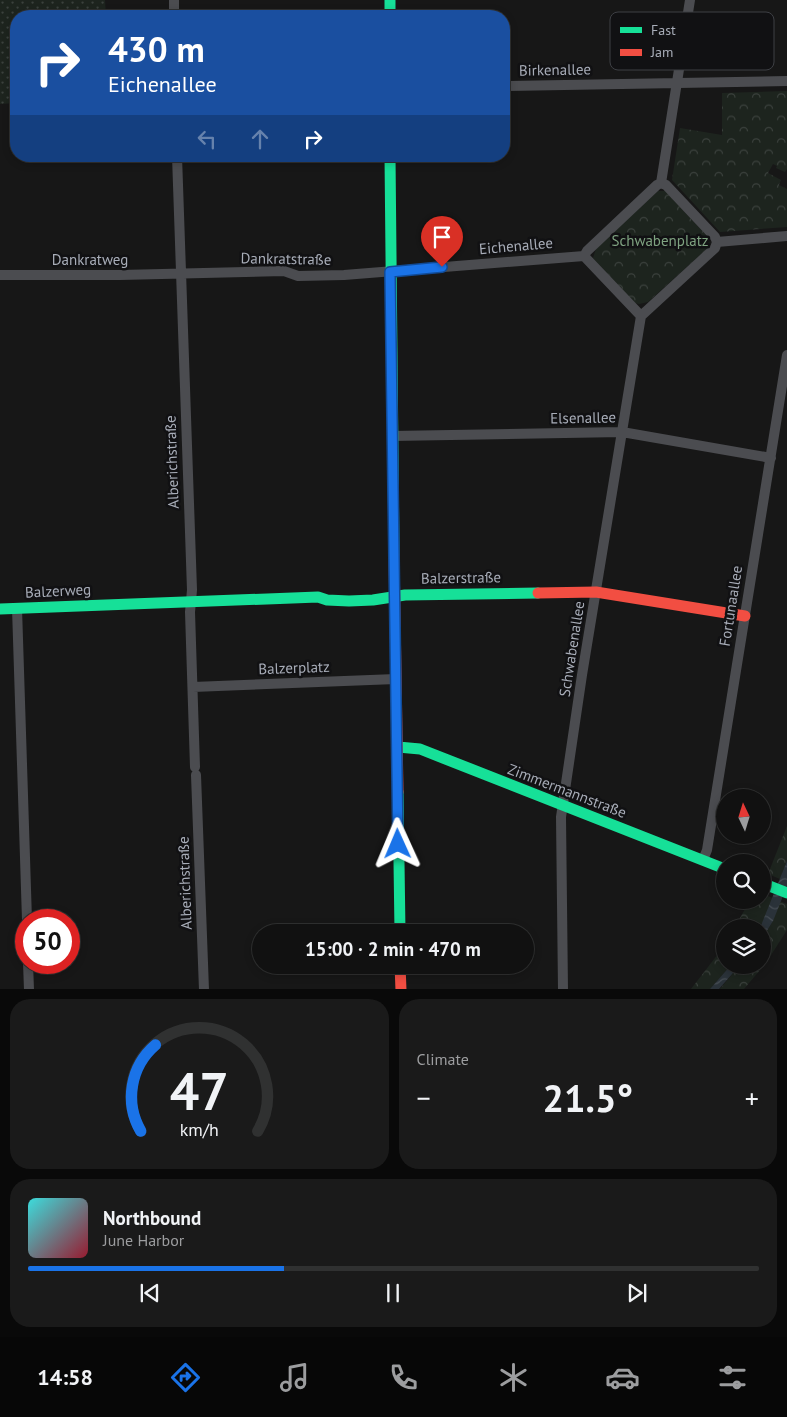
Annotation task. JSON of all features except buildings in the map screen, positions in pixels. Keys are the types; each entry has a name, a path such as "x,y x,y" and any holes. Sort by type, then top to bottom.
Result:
{"street":[{"path":"662,183 679,70"},
{"name":"Birkenallee","path":"510,86 787,81"},
{"name":"Alberichstraße","path":"177,162 192,590 190,612 195,771 204,989"},
{"path":"390,162 392,436 400,924"},
{"path":"662,183 715,237 717,242 716,248 641,316 584,256 656,185 662,183"},
{"path":"717,242 787,236"},
{"name":"Eichenallee","path":"390,272 584,256"},
{"name":"Dankratstraße","path":"181,274 284,271 298,276 390,272"},
{"name":"Dankratweg","path":"0,275 181,274"},
{"name":"Schwabenallee","path":"563,989 562,805 641,316"},
{"name":"Fortunaallee","path":"703,860 707,850 787,355"},
{"name":"Elsenallee","path":"392,436 622,432 771,458"},
{"name":"Balzerstraße","path":"117,604 318,597 328,601 336,601 384,599 408,594 596,592 745,616"},
{"name":"Balzerweg","path":"0,609 117,604"},
{"path":"17,608 27,909"},
{"name":"Balzerplatz","path":"193,687 396,679"},
{"name":"Zimmermannstraße","path":"398,747 420,749 716,865"},
{"path":"771,887 787,893"},
{"path":"28,974 29,989"},
{"path":"400,974 401,989"}],"green space":[{"path":"0,0 105,0 106,10 10,10 10,103 0,104"},
{"path":"787,91 787,169 785,172 776,168 777,166 773,164 768,173 781,180 779,185 787,189 787,227 720,232 672,180 680,128 722,135 722,93"},
{"name":"Schwabenplatz","path":"658,191 665,191 708,237 710,246 648,302 639,304 635,303 593,258 596,249"},
{"path":"787,826 787,861 780,879 787,882 771,875 771,866"},
{"path":"771,897 787,904 787,930 771,955 771,924 773,921 771,921 771,919 739,919 745,909 771,909"},
{"path":"716,957 716,974 723,974 710,989 691,989"},
{"path":"732,974 757,974 744,989 720,989"}],"water":[{"path":"787,861 787,886 771,924 771,919 764,919 768,909 771,909 771,901"},
{"path":"723,974 732,974 719,989 710,989"}],"traffic: fast":[{"path":"390,0 390,10"},
{"path":"390,162 394,555"},
{"path":"0,609 318,597 327,600 349,601 373,600 405,595 538,593"},
{"path":"398,747 420,749 716,865"},
{"path":"398,792 400,924"},
{"path":"771,887 787,893"}],"traffic: jam":[{"path":"394,555 398,792"},
{"path":"538,593 596,592 745,616"},
{"path":"400,974 401,989"}],"route":[{"path":"398,844 390,272 442,267"}]}
